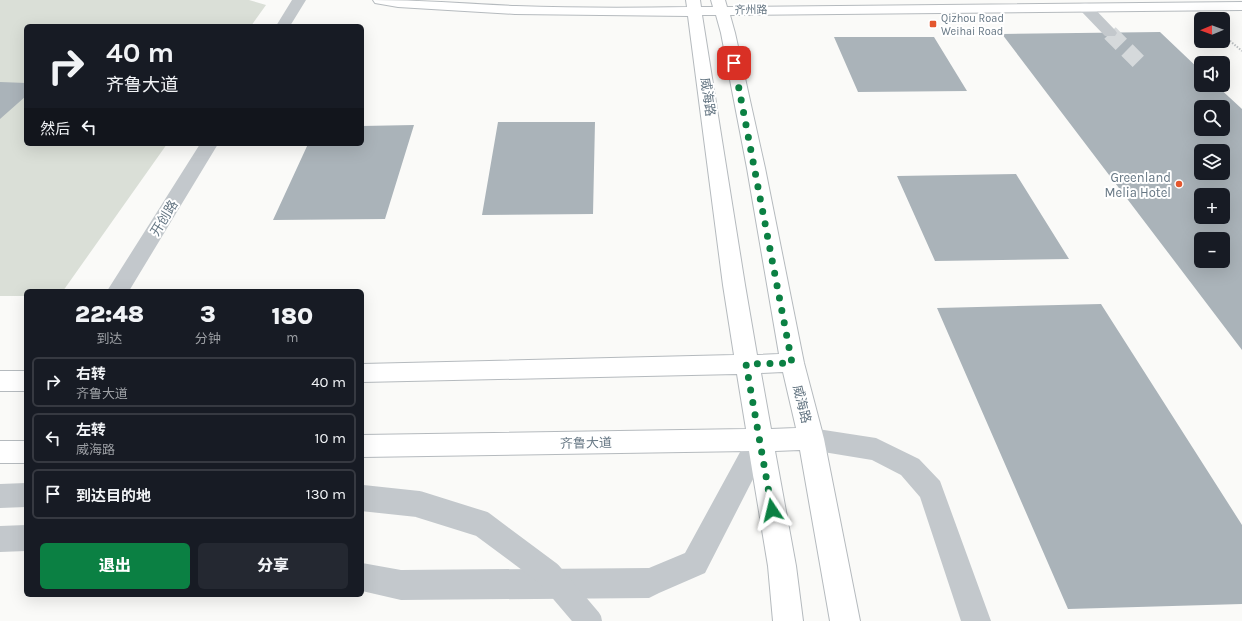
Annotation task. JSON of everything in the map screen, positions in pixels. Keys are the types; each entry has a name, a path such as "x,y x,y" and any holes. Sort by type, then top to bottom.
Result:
{"main road":[{"name":"齐州路","path":"380,0 398,3 515,10 719,5 1084,7 1242,6"},
{"name":"威海路","path":"719,5 728,33 753,153 792,363 811,439 845,621"},
{"name":"威海路","path":"695,6 734,285 746,364 782,566 788,621"},
{"path":"364,373 792,363"},
{"path":"0,381 24,381"},
{"name":"齐鲁大道","path":"364,446 811,439"},
{"path":"0,452 24,452"}],"street":[{"path":"284,24 299,0"},
{"path":"1084,7 1110,33"},
{"name":"开创路","path":"119,289 209,146"},
{"path":"811,439 876,449 910,467 931,490 976,621"},
{"path":"364,577 401,585 649,583 695,563 760,440"},
{"path":"0,496 24,495"},
{"path":"364,498 418,504 482,524 549,574 589,621"},
{"path":"0,539 24,538"}],"path":[{"path":"1230,41 1242,51"}],"shaded area":[{"path":"0,0 249,0 266,5 252,24 24,24 24,146 166,146 64,289 24,289 24,296 0,296"}],"building":[{"name":"Greenland Melia Hotel","path":"1160,32 1194,64 1194,92 1224,92 1242,109 1242,350 1002,34"},
{"path":"834,37 934,37 967,91 858,92"},
{"path":"0,82 24,83 24,98 0,119"},
{"path":"498,122 595,122 593,214 482,215"},
{"path":"414,125 385,219 273,220 307,146 364,146 364,126"},
{"path":"1016,174 1069,259 935,261 897,176"},
{"path":"1101,304 1242,525 1242,604 1068,609 937,308"}],"tunnel":[{"path":"1110,33 1139,62"}],"place":[{"name":"Qizhou Road Weihai Road","path":"933,24"},
{"name":"Greenland Melia Hotel","path":"1179,184"}],"route":[{"path":"734,63 756,168 792,363 746,364 772,510"}]}
